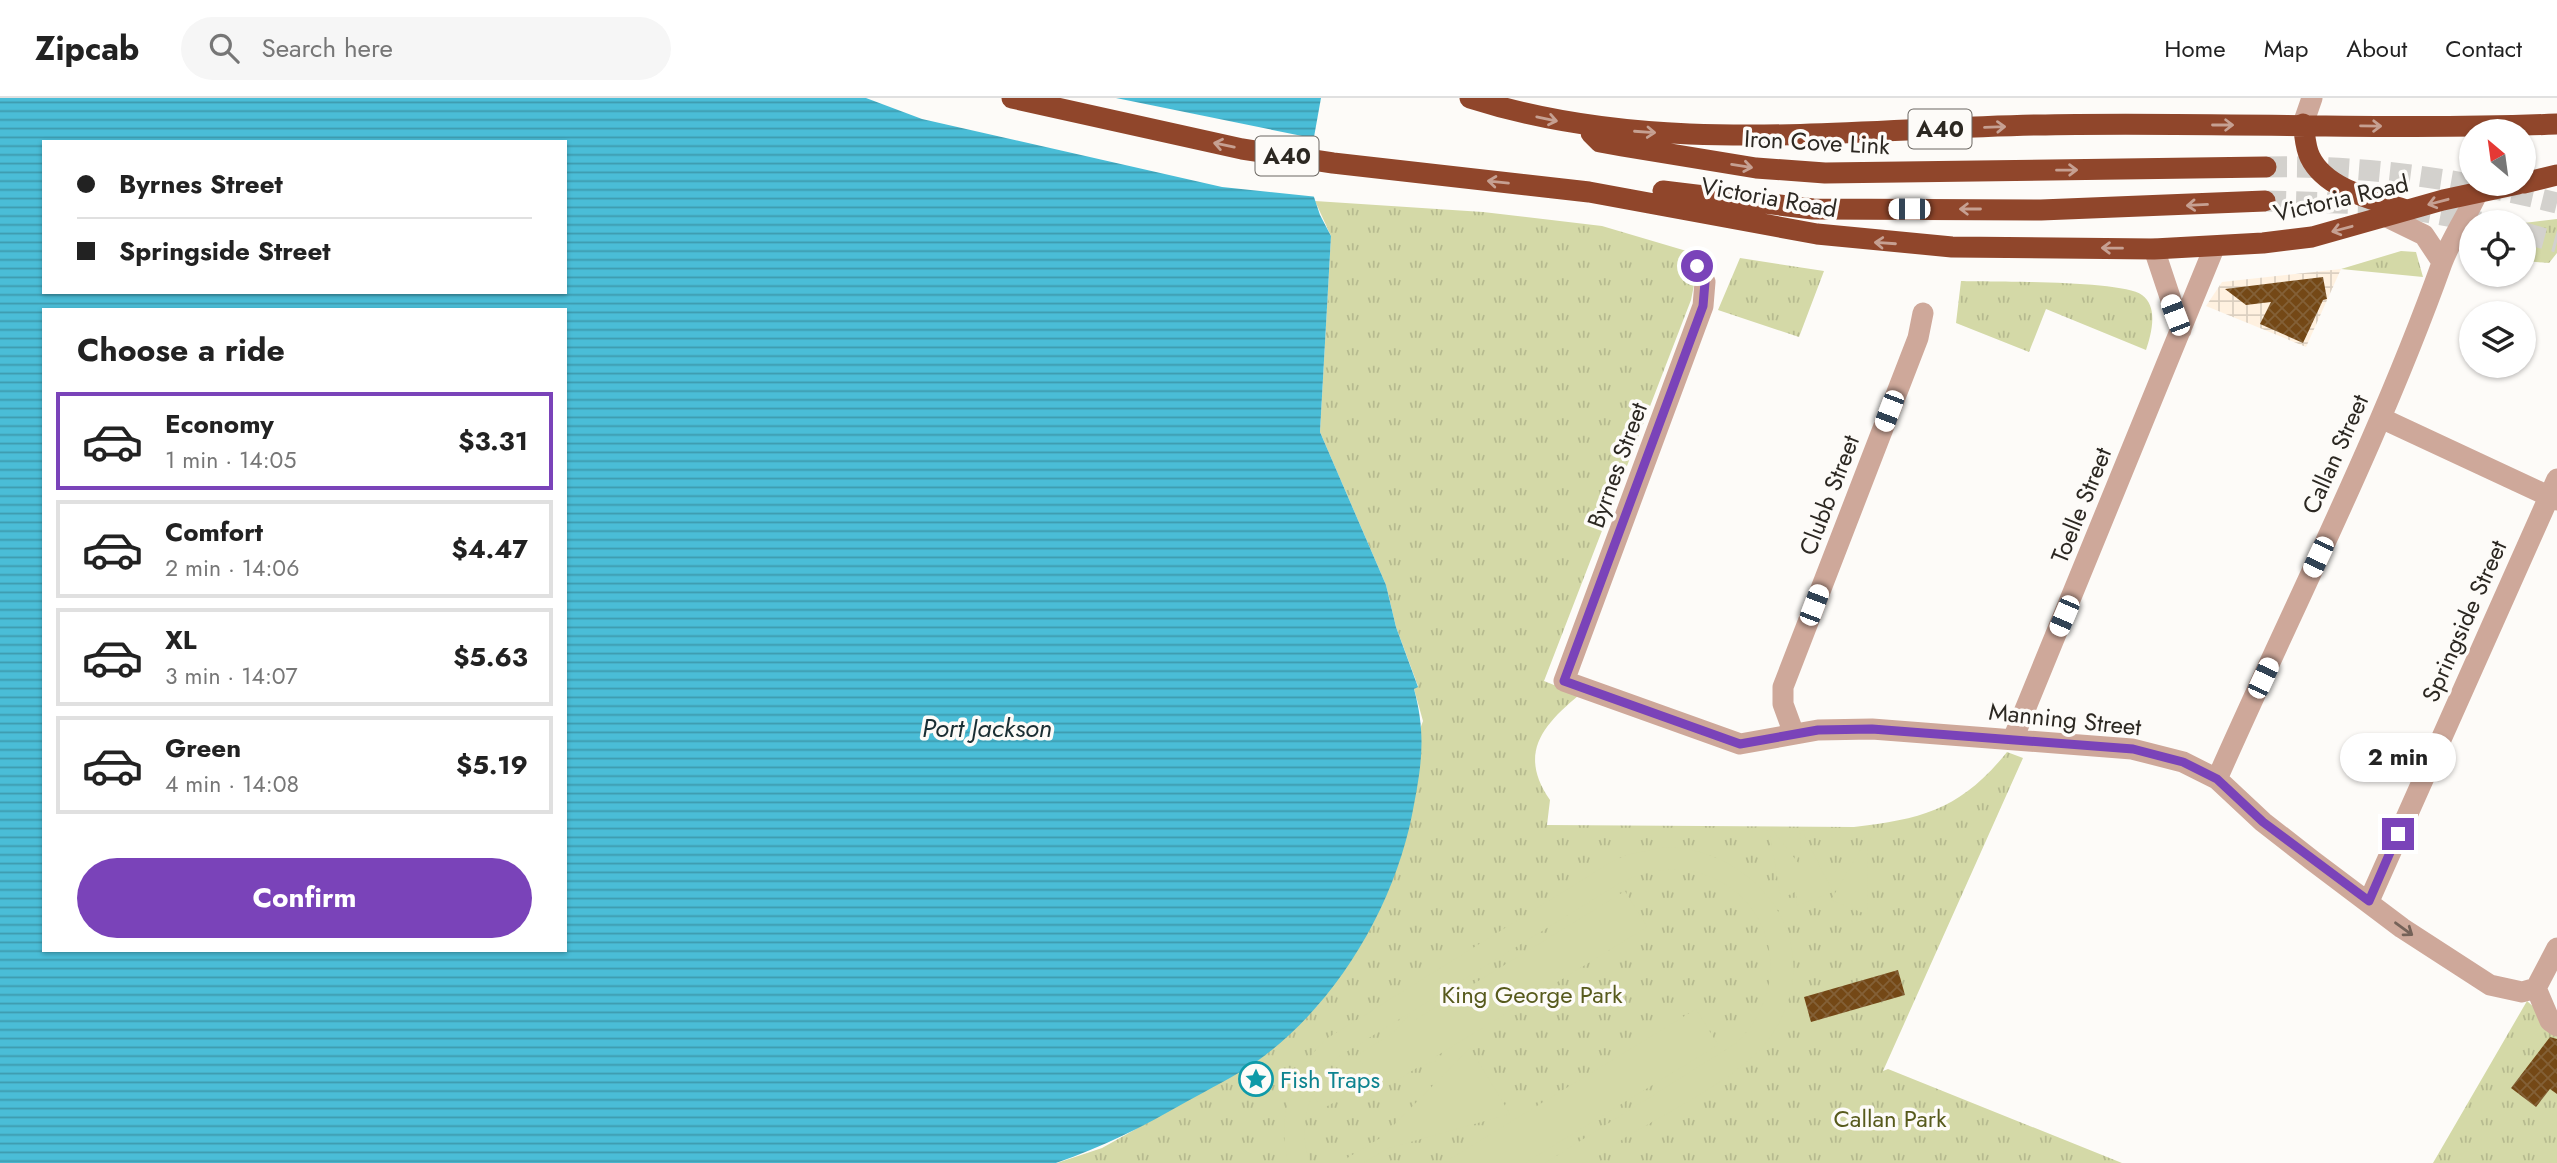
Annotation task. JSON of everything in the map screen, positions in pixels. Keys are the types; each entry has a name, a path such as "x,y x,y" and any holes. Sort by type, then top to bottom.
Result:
{"highway":[{"name":"Victoria Road","path":"1012,98 1242,149 1387,170 1589,191 1873,242 1952,247 2214,248 2312,237 2463,196"},
{"name":"Victoria Road","path":"1470,98 1581,125 1740,136 2036,125 2303,124 2467,128 2557,124"},
{"path":"2303,124 2309,155 2321,173 2396,214"},
{"name":"Iron Cove Link","path":"1581,125 1600,142 1756,168 1825,173 2266,167"},
{"path":"2536,180 2557,175"},
{"path":"1589,191 1611,183 1725,200 1813,209 2041,210 2265,201"}],"street":[{"path":"2303,124 2312,98"},
{"name":"Callan Street","path":"2217,779 2381,418 2442,262 2476,196"},
{"path":"2396,214 2424,235 2442,262"},
{"path":"2154,248 2181,330"},
{"name":"Toelle Street","path":"2013,738 2214,248"},
{"name":"Byrnes Street","path":"1564,681 1703,306 1705,282 1697,266"},
{"name":"Clubb Street","path":"1794,734 1783,704 1783,687 1918,338 1923,313"},
{"path":"2381,418 2554,492"},
{"name":"Springside Street","path":"2369,901 2554,492"},
{"name":"Manning Street","path":"1564,681 1731,743 1759,743 1794,734 1872,729 2133,749 2183,762 2217,779 2263,822 2402,928 2490,985 2522,992 2536,988"},
{"path":"2557,947 2536,988 2550,1021 2557,1026"}],"shaded area":[{"path":"2341,269 2306,347 2206,306 2222,282"}],"green space":[{"name":"King George Park","path":"1315,201 1483,212 1602,226 1700,255 1691,300 1544,681 1579,695 1545,730 1535,755 1541,784 1550,800 1547,825 1854,827 1879,824 1921,815 1957,798 1974,786 2007,752 2023,758 1883,1071 1888,1069 2122,1163 1057,1163 1102,1148 1256,1062 1318,1005 1423,721 1414,689 1418,686 1396,627 1386,585 1320,432 1331,236"},
{"path":"2557,219 2557,253 2549,263 2536,262 2536,222"},
{"path":"2401,251 2416,252 2423,277 2341,269"},
{"path":"1740,258 1824,271 1799,337 1718,310"},
{"path":"1961,281 2084,284 2130,290 2147,300 2152,314 2146,350 2046,309 2029,352 1956,323"},
{"path":"1771,828 1799,864 1799,831 1805,830 1804,835 1833,892 1796,906 1797,891 1781,899 1770,835 1766,831"},
{"path":"1869,833 1872,837 1867,843 1868,915 1831,900 1865,842 1864,834"},
{"path":"1665,847 1699,852 1730,865 1756,883 1776,908 1789,936 1794,966 1789,998 1772,1035 1750,1059 1705,1091 1592,1159 1582,1163 1545,1163 1738,1042 1762,1007 1770,972 1767,938 1752,908 1728,886 1697,872 1660,871 1620,883 1338,1057 1320,1080 1309,1106 1305,1134 1310,1163 1288,1163 1284,1128 1290,1096 1304,1066 1326,1039 1608,864 1626,855"},
{"path":"1625,891 1647,927 1435,1057 1436,1061 1420,1066 1379,1091 1373,1081 1322,1109 1315,1098 1357,1073 1363,1065 1357,1055 1393,1033 1409,1015 1413,1021"},
{"path":"2527,1001 2557,1028 2557,1163 2433,1163"},
{"path":"1696,1009 1718,1045 1525,1163 1443,1163"},
{"path":"1470,1048 1510,1114 1389,1148 1363,1163 1339,1163 1382,1137"}],"water":[{"name":"Port Jackson","path":"0,98 1321,98 1307,176 1320,215 1331,236 1320,432 1386,585 1396,627 1418,687 1414,689 1420,722 1421,752 1412,815 1391,885 1375,920 1335,984 1285,1039 1248,1067 1155,1119 1107,1143 1056,1163 0,1163"}],"pier":[{"path":"866,98 1116,98 1317,139 1311,176 1318,197 1222,187 922,119"}],"building":[{"path":"2323,277 2327,299 2323,300 2303,343 2260,324 2271,302 2246,305 2225,289"},
{"path":"1898,970 1905,995 1811,1022 1804,997"},
{"path":"2550,1037 2557,1039 2557,1094 2550,1089 2536,1107 2511,1088"}],"tunnel":[{"path":"2266,167 2340,168 2413,175 2557,203"},
{"path":"2265,201 2374,204"},
{"path":"2410,209 2459,218"},
{"path":"2536,236 2557,242"}],"place":[{"name":"Fish Traps","path":"1256,1079"}],"route":[{"path":"1697,266 1705,282 1703,306 1564,681 1731,743 1759,743 1818,730 1872,729 2133,749 2183,762 2217,779 2263,822 2369,901 2398,834"}],"park label":[{"name":"Callan Park","path":"1890,1118"}]}
